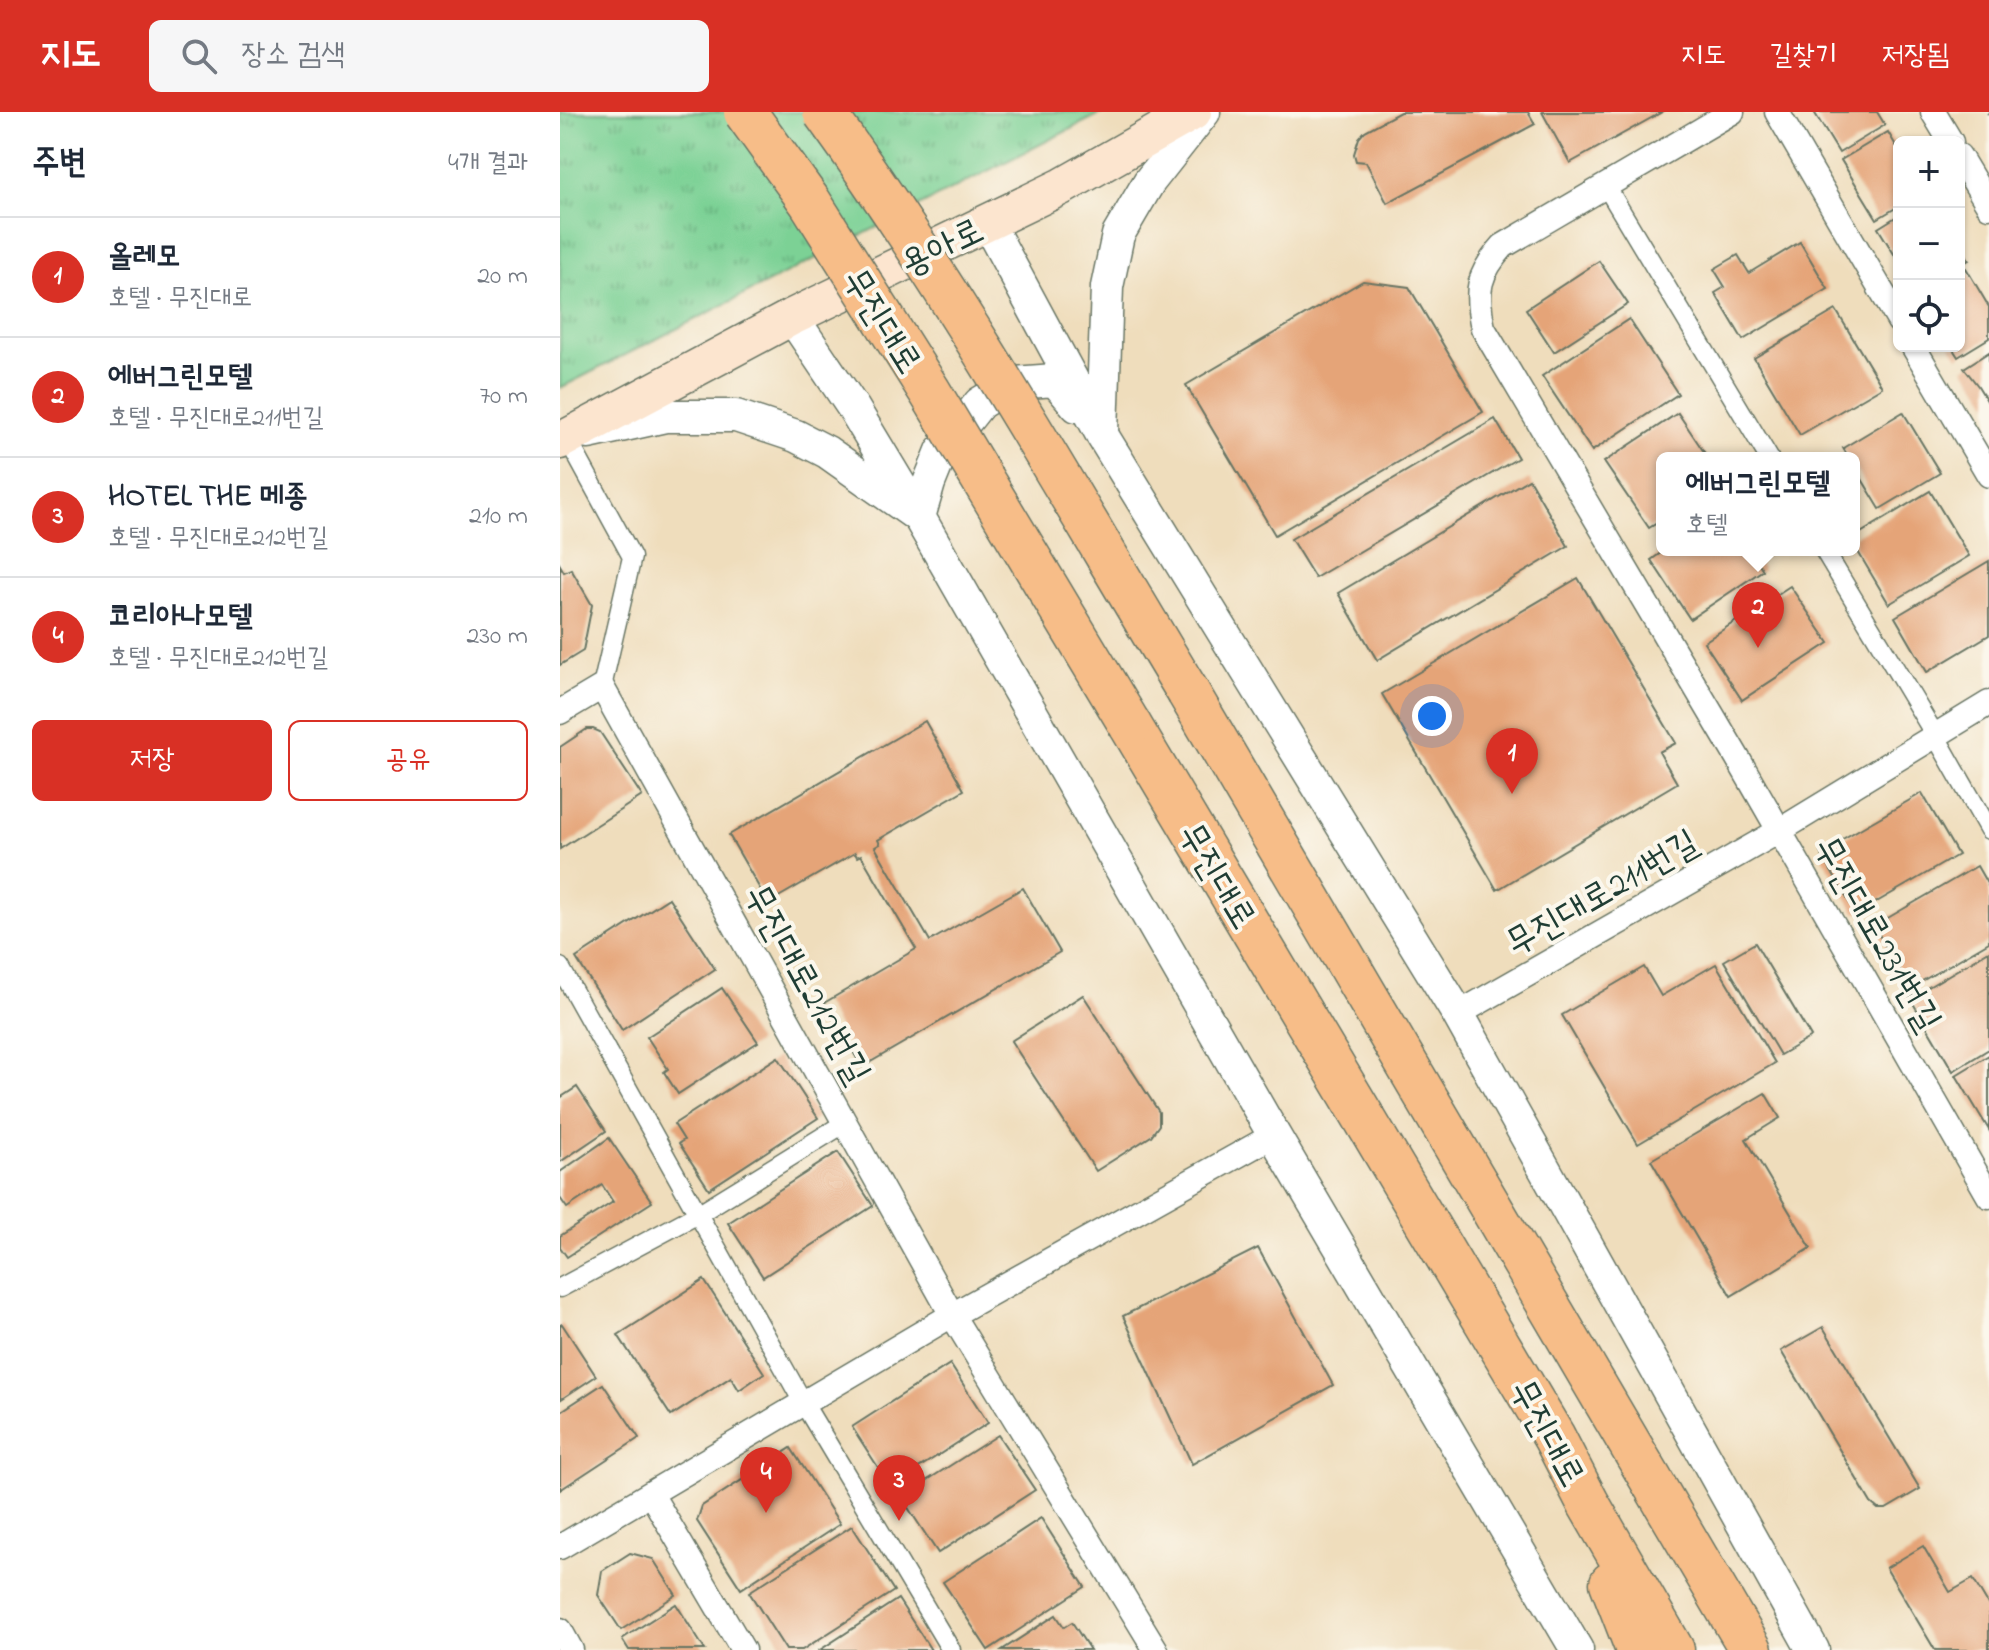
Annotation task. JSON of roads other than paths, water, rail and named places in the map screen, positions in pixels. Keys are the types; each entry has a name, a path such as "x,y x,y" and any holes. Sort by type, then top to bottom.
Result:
{"highway":[{"name":"무진대로","path":"745,112 810,202 922,379 1554,1437 1588,1503 1673,1650"},
{"name":"무진대로","path":"824,112 965,321 1188,692 1751,1650"},
{"path":"1554,1437 1637,1650"},
{"path":"1724,1603 1766,1650"}],"main road":[{"name":"용아로","path":"563,440 792,317 1063,186 1193,112"}],"street":[{"path":"1102,435 1107,287 1118,235 1149,182 1204,112"},
{"path":"1732,112 1503,246 1489,263 1480,283 1478,305 1483,328 1779,831"},
{"path":"1777,112 1893,311"},
{"path":"1933,112 1947,136"},
{"path":"1965,166 1989,206"},
{"path":"1606,186 1765,452"},
{"path":"987,222 1102,435 1458,1014 1813,1650"},
{"name":"무진대로","path":"792,317 854,409 919,517 1274,1135 1577,1650"},
{"path":"1917,352 1989,475"},
{"path":"560,712 602,687 632,557 563,440 666,416 736,416 796,436 827,452 919,517 942,451 980,403 1014,383 1055,380 1102,435"},
{"path":"1828,556 1989,830"},
{"name":"무진대로212번길","path":"602,687 952,1315 1156,1650"},
{"name":"무진대로211번길","path":"1458,1014 1779,831 1989,703"},
{"name":"무진대로231번길","path":"1779,831 1989,1196"},
{"path":"560,967 804,1404 951,1650"},
{"path":"560,1288 698,1214 845,1123"},
{"path":"560,1547 952,1315 1274,1135"},
{"path":"651,1494 743,1650"},
{"path":"560,1630 571,1650"}],"place":[{"name":"에버그린모텔","path":"1758,648"},
{"name":"올레모","path":"1512,794"},
{"name":"코리아나모텔","path":"766,1513"},
{"name":"HOTEL THE 메종","path":"899,1521"}]}
